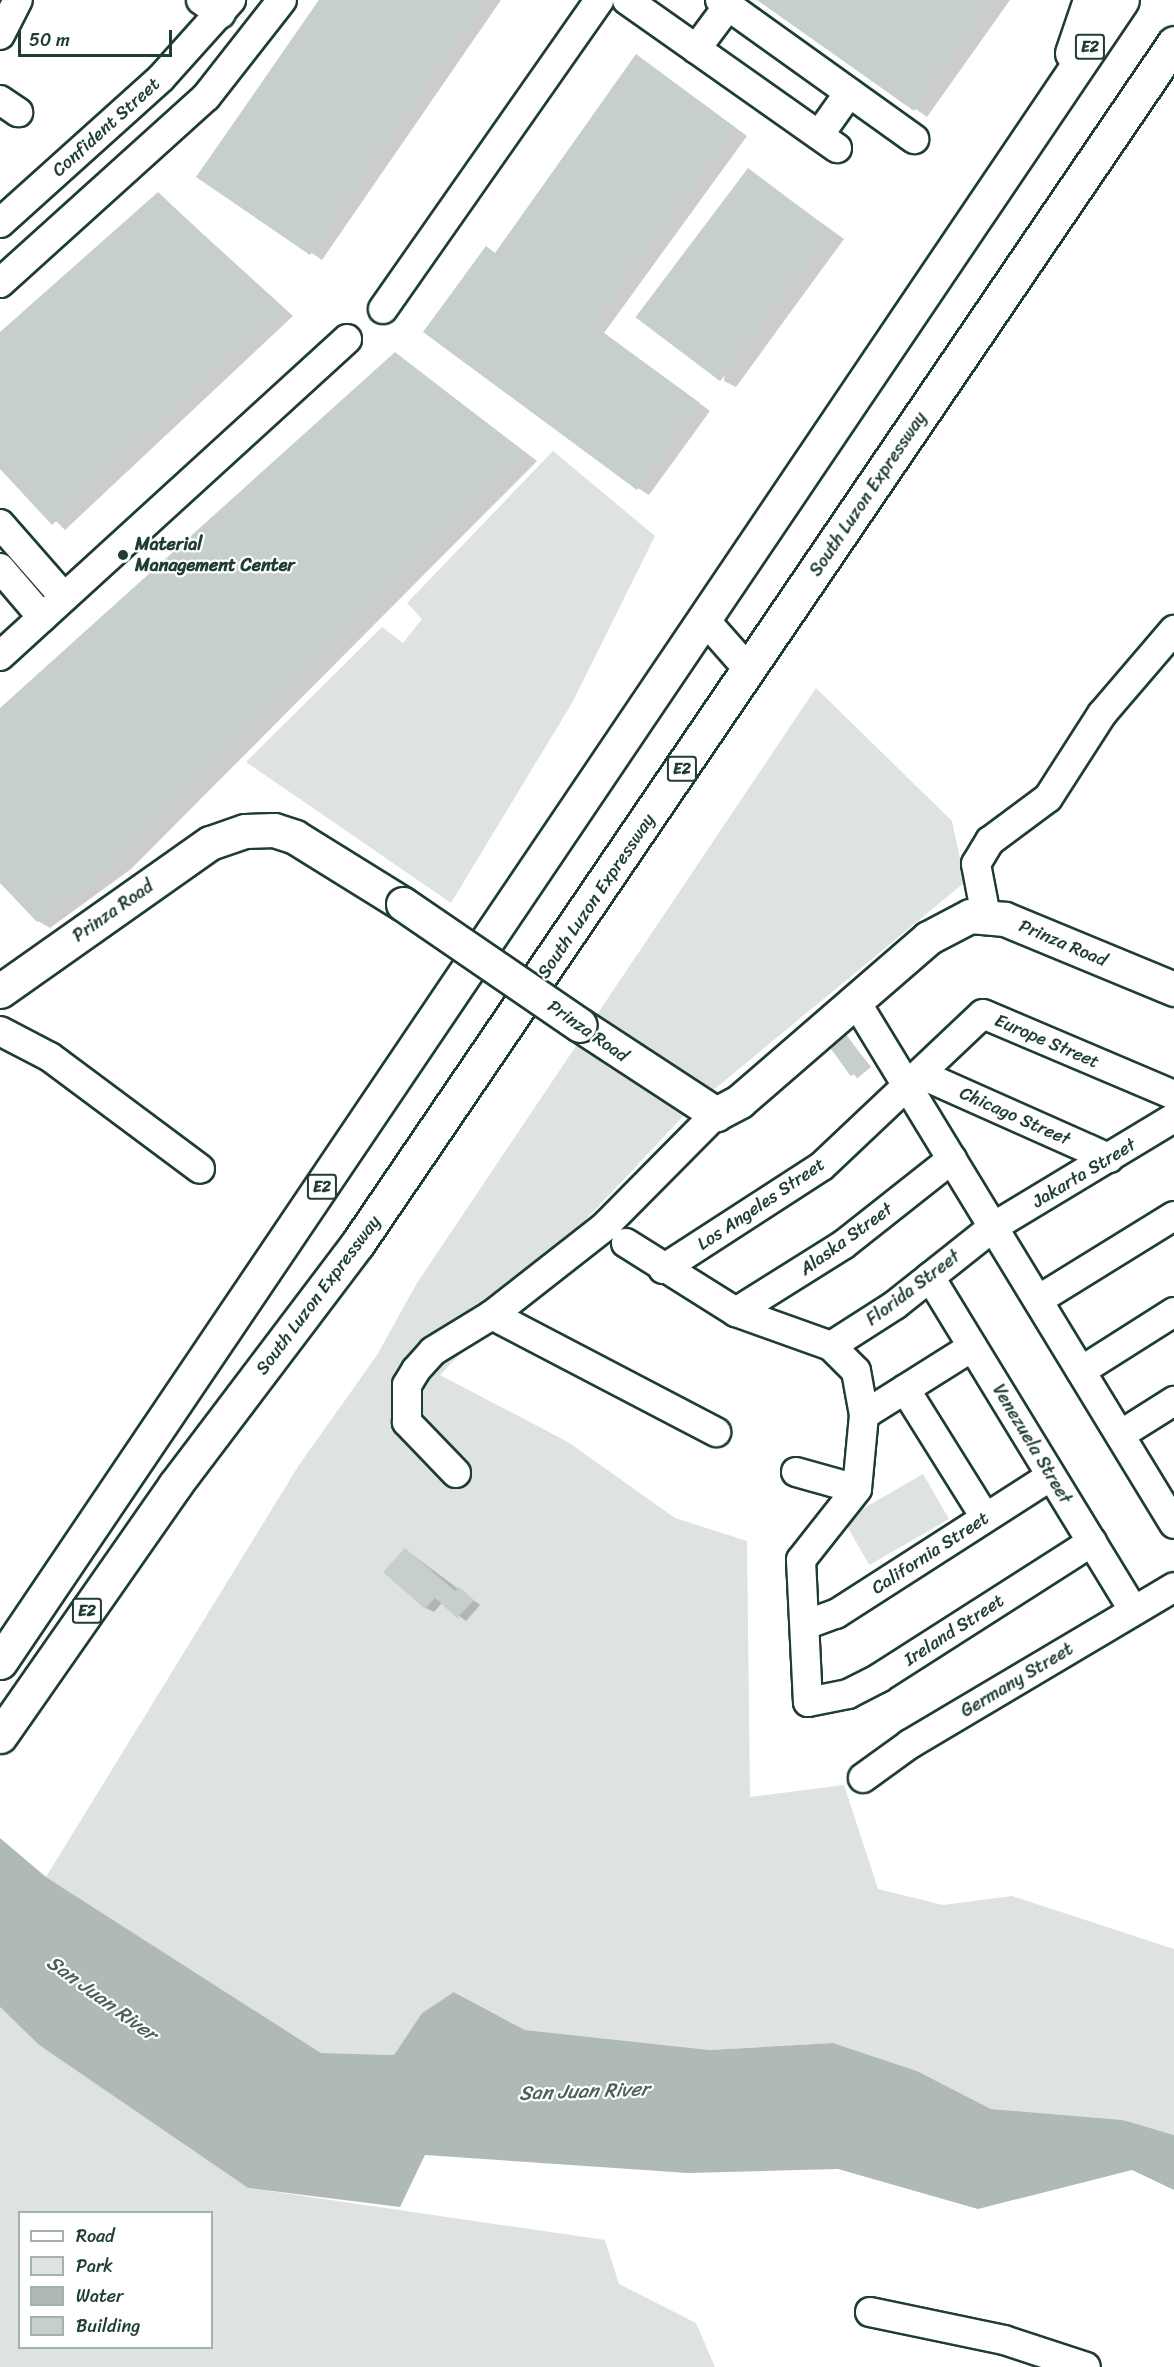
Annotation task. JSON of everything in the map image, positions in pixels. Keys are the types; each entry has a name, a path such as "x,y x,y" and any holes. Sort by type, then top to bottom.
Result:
{"main road":[{"path":"1058,95 1090,0"},
{"name":"E2","path":"0,1662 140,1461 1122,0"},
{"name":"South Luzon Expressway","path":"0,1736 175,1485 358,1243 1174,43"},
{"name":"Prinza Road","path":"0,991 210,843 245,831 274,830 295,837 403,903 580,1025 716,1114 740,1101 928,938 970,916 1005,919 1174,989"}],"street":[{"path":"0,35 18,0"},
{"path":"0,283 206,97 282,0"},
{"path":"383,309 599,0"},
{"path":"627,0 828,141 849,93"},
{"path":"696,49 724,3 914,139"},
{"name":"Confident Street","path":"0,223 161,78 218,5"},
{"path":"0,656 347,339"},
{"path":"0,524 64,597"},
{"path":"0,568 42,617"},
{"path":"704,619 749,670"},
{"path":"986,916 976,864 990,841 1048,798 1102,714 1174,630"},
{"path":"856,1002 914,1080 952,1160 1120,1435 1167,1494 1174,1524"},
{"name":"Europe Street","path":"914,1080 983,1014 1174,1095"},
{"path":"0,1031 50,1057 200,1169"},
{"name":"Chicago Street","path":"914,1080 1109,1158"},
{"name":"Los Angeles Street","path":"663,1269 822,1166 914,1080"},
{"path":"456,1473 407,1422 407,1385 433,1351 492,1315 603,1228 716,1114"},
{"name":"Jakarta Street","path":"993,1227 1174,1118"},
{"name":"Alaska Street","path":"736,1312 843,1245 952,1160"},
{"path":"1038,1300 1174,1216"},
{"name":"Florida Street","path":"831,1346 930,1277 993,1227"},
{"path":"626,1243 663,1269 736,1312 831,1346 856,1371 864,1415 857,1489 801,1560 805,1625"},
{"name":"Venezuela Street","path":"930,1277 1134,1611"},
{"path":"1081,1371 1174,1312"},
{"path":"492,1315 716,1432"},
{"path":"864,1415 972,1347"},
{"path":"905,1389 985,1517"},
{"path":"1120,1435 1174,1401"},
{"path":"796,1472 857,1489"},
{"name":"California Street","path":"805,1625 836,1614 1051,1476"},
{"name":"Ireland Street","path":"805,1625 808,1702 848,1694 879,1678 1092,1542"},
{"name":"Germany Street","path":"863,1778 910,1744 1174,1587"},
{"path":"870,2312 1004,2340 1086,2367"}],"green space":[{"path":"553,451 655,536 572,703 451,903 246,762 382,627 403,643 422,619 407,603"},
{"path":"816,688 952,821 965,882 688,1111 440,1375 568,1442 675,1518 747,1541 750,1797 844,1785 878,1889 943,1905 1012,1896 1174,1949 1174,2135 1123,2120 991,2109 917,2071 833,2043 710,2050 525,2030 455,1992 422,2013 394,2055 321,2053 46,1877 299,1465 377,1355 417,1283"},
{"path":"923,1474 949,1519 869,1565 843,1520"},
{"path":"0,2007 39,2045 248,2188 605,2240 619,2284 696,2323 715,2367 0,2367"}],"water":[{"name":"San Juan River","path":"0,1838 46,1877 321,2053 394,2055 422,2013 454,1992 525,2030 710,2050 833,2043 917,2071 991,2109 1123,2120 1174,2135 1174,2190 1132,2170 978,2209 838,2169 688,2173 425,2155 400,2207 248,2188 39,2045 0,2007"}],"building":[{"path":"319,0 486,0 310,255 196,177"},
{"path":"757,0 993,0 914,111"},
{"path":"636,54 736,128 593,325 700,403 637,490 423,332 486,246 495,253"},
{"path":"748,168 833,232 720,381 635,317"},
{"path":"158,192 282,309 52,525 0,469 0,332"},
{"path":"395,352 526,453 119,863 37,922 0,883 0,708"},
{"path":"846,1034 868,1064 851,1076 829,1046"},
{"path":"405,1548 455,1591 459,1587 474,1600 457,1618 435,1598 425,1609 383,1572"}],"place":[{"name":"Material Management Center","path":"123,555"}]}
